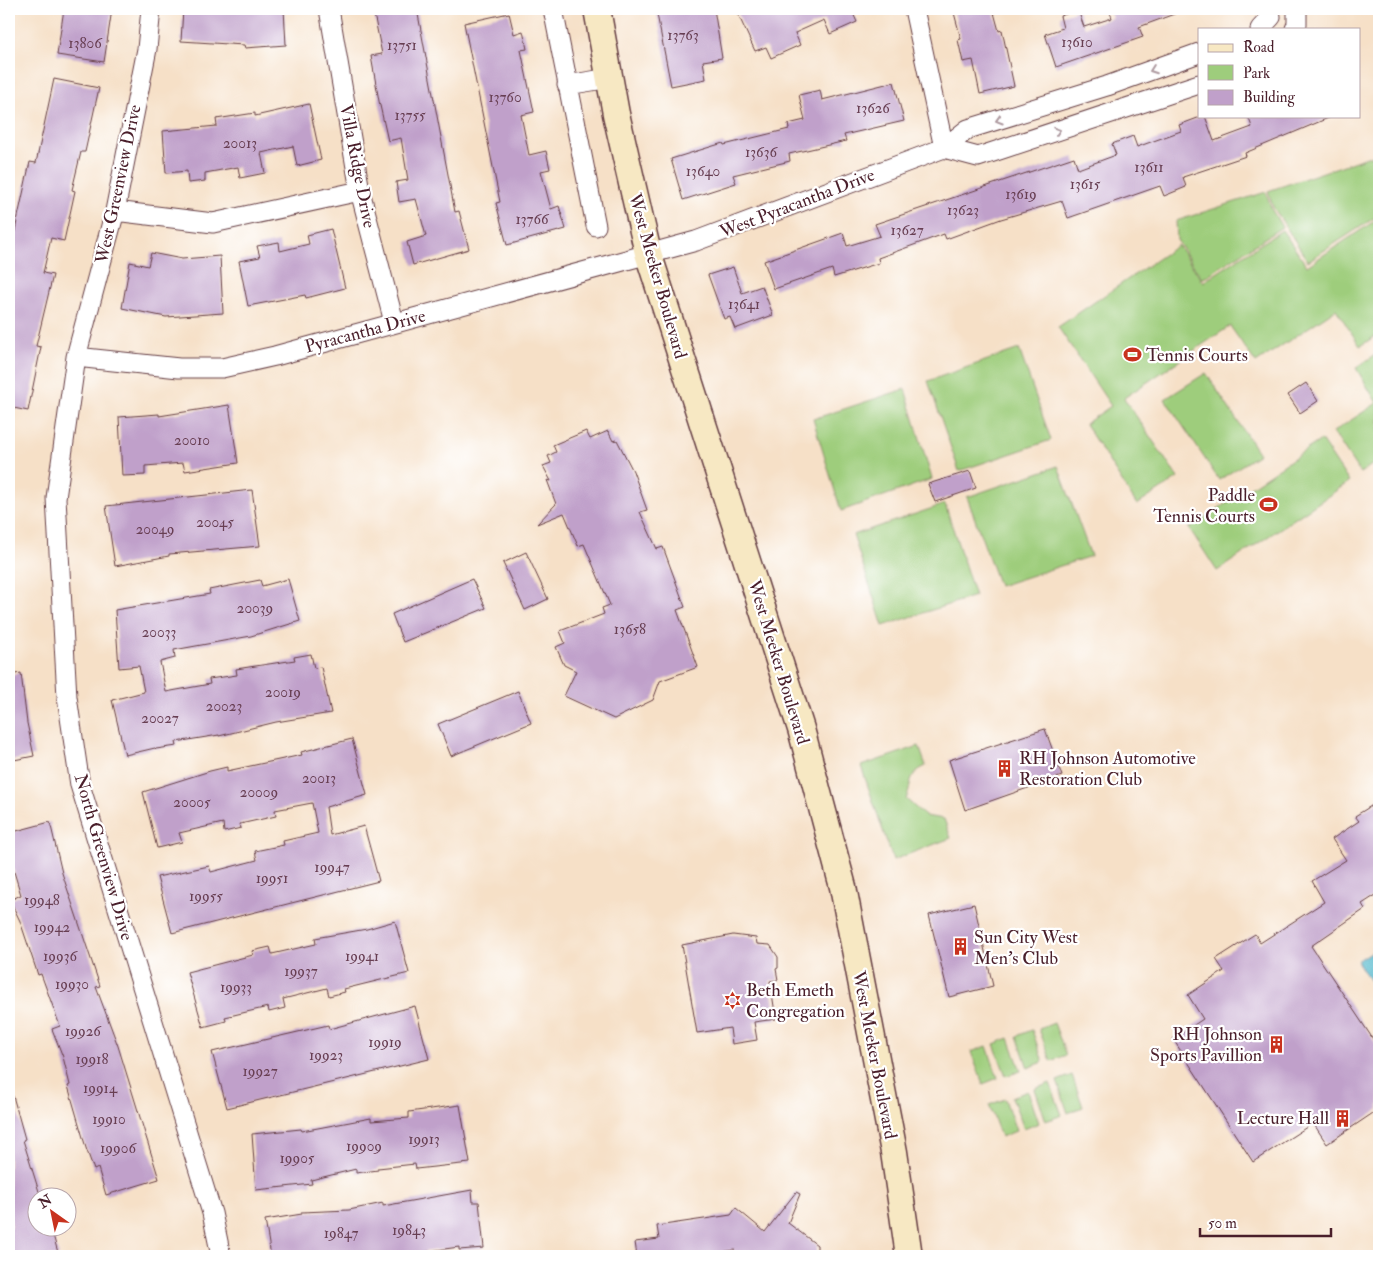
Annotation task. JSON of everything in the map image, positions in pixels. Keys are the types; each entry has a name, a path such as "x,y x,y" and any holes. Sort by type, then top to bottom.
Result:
{"street":[{"name":"West Greenview Drive","path":"76,357 115,212 147,49 151,9"},
{"name":"Villa Ridge Drive","path":"329,9 360,191 394,322"},
{"path":"553,9 596,226"},
{"name":"West Meeker Boulevard","path":"597,9 648,254 767,621 816,786 844,896 894,1152 909,1256"},
{"path":"914,9 944,148 978,157 1198,84"},
{"path":"1263,28 1271,17 1270,9"},
{"path":"1296,28 1298,24 1297,9"},
{"name":"West Pyracantha Drive","path":"648,254 696,241 944,148 968,129 1107,86 1198,54"},
{"path":"567,85 610,78"},
{"path":"1107,86 1115,113"},
{"path":"115,212 213,223 360,191"},
{"name":"Pyracantha Drive","path":"76,357 179,368 222,368 648,254"},
{"name":"North Greenview Drive","path":"76,357 56,498 67,696 80,785 212,1213 221,1256"}],"green space":[{"path":"1379,153 1379,215 1308,261 1273,207 1268,191"},
{"path":"1266,192 1272,210 1282,227 1202,279 1177,240 1176,221"},
{"name":"Tennis Courts","path":"1379,218 1379,334 1360,346 1336,309 1256,363 1230,326 1124,398 1178,478 1137,505 1085,424 1111,406 1058,327 1178,245 1203,282 1282,230 1307,266"},
{"path":"1019,349 1051,440 959,471 928,381"},
{"path":"1379,352 1379,460 1360,473 1333,432 1377,403 1356,368"},
{"path":"1206,373 1259,454 1219,480 1165,399"},
{"path":"905,389 932,479 841,511 813,419"},
{"name":"Paddle Tennis Courts","path":"1321,440 1349,482 1217,571 1189,528"},
{"path":"1058,466 1091,556 999,586 967,497"},
{"path":"945,504 975,596 883,626 853,535"},
{"path":"919,746 926,766 913,776 906,799 925,816 944,819 951,838 893,860 861,766"},
{"path":"1054,1023 1066,1055 1051,1061 1039,1029"},
{"path":"1032,1030 1043,1062 1028,1068 1017,1036"},
{"path":"1009,1038 1021,1071 1006,1076 994,1044"},
{"path":"987,1046 998,1078 983,1084 971,1052"},
{"path":"1072,1075 1083,1107 1068,1113 1057,1081"},
{"path":"1050,1083 1062,1115 1046,1121 1035,1089"},
{"path":"1028,1091 1039,1123 1024,1129 1012,1097"},
{"path":"1005,1099 1016,1131 1001,1137 989,1105"}],"water":[{"path":"1379,947 1379,995 1357,961"}],"building":[{"path":"64,9 112,9 104,62 57,55"},
{"path":"183,9 284,9 286,45 245,48 244,45 181,41"},
{"path":"373,9 417,9 455,212 459,211 469,249 413,265 407,242 426,236 416,199 399,202 396,182 408,180 401,138 388,141 379,101 371,56 382,54"},
{"path":"656,9 714,9 722,58 703,61 706,79 671,86"},
{"path":"745,9 851,9 857,22 830,34 824,20 795,33 800,45 771,58 766,47 755,51 737,12"},
{"path":"953,9 993,9 999,31 1002,30 1014,86 980,94 973,60 963,62 958,40 961,39"},
{"path":"1109,9 1185,10 1139,27 1143,37 1056,67 1045,34 1063,28 1060,16 1078,10 1084,27 1112,18"},
{"path":"509,13 514,34 523,31 527,49 521,50 534,112 521,115 529,155 546,151 550,169 541,171 551,209 559,206 566,229 507,245 496,203 500,202 464,23"},
{"path":"54,79 99,88 85,152 81,152 72,190 75,191 64,241 51,238 43,273 53,275 36,346 41,347 28,411 9,407 9,243 12,244 30,162 36,163"},
{"path":"894,82 904,121 844,135 846,141 789,154 790,161 733,175 736,183 683,200 671,159 723,143 724,145 789,129 788,124 805,120 799,95 820,90 822,100"},
{"path":"309,104 321,160 297,166 293,146 261,153 265,173 240,178 238,167 205,173 205,181 188,183 187,171 166,173 163,131 217,126 216,119 255,113 255,116"},
{"path":"1198,118 1206,118 1214,141 1252,127 1249,118 1328,118 1245,153 1246,156 1183,177 1186,187 1164,196 1160,186 1068,218 1062,201 1001,219 946,239 944,234 878,258 879,263 834,277 832,269 774,289 764,261 843,233 847,246 880,236 875,224 1074,157 1078,169 1116,155 1112,144 1133,136 1137,147 1181,131 1179,125"},
{"path":"331,229 345,288 306,298 305,295 248,306 239,261 260,257 257,246 279,242 280,251 309,244 307,235"},
{"path":"151,253 182,259 220,256 223,313 166,317 122,308 130,262 148,266"},
{"path":"733,267 742,293 762,286 773,315 735,329 730,317 724,319 708,275"},
{"path":"1306,383 1318,401 1300,413 1288,395"},
{"path":"229,405 238,463 185,471 183,463 145,466 145,475 122,476 119,417 159,414 159,416"},
{"path":"586,431 590,439 608,431 613,441 617,440 633,471 647,510 640,512 657,549 663,547 685,607 677,610 698,667 660,681 653,700 614,719 564,696 576,671 564,665 556,647 565,643 560,631 604,614 602,608 610,605 584,544 578,546 564,513 537,524 556,504 547,480 551,481 543,466 551,463 548,456 556,452 553,445"},
{"path":"970,471 976,488 935,502 928,484"},
{"path":"252,490 260,546 169,554 169,556 115,566 106,506"},
{"path":"526,552 548,599 525,610 503,563"},
{"path":"288,579 300,621 251,636 174,650 175,658 160,662 166,692 210,684 209,679 237,675 236,669 295,660 294,657 311,654 314,668 321,667 331,713 276,722 219,736 176,742 177,746 155,748 125,755 112,700 144,692 139,666 119,668 115,610 210,594 209,590 260,580 262,586"},
{"path":"472,579 486,608 403,642 392,614"},
{"path":"21,673 27,723 34,756 9,761 9,675"},
{"path":"518,691 531,723 451,756 438,724"},
{"name":"RH Johnson Automotive Restoration Club","path":"1045,729 1062,776 965,810 949,760"},
{"path":"352,739 367,795 326,807 330,835 364,826 379,881 172,933 157,877 209,866 211,872 257,860 255,851 284,845 283,841 318,833 312,803 275,810 276,816 240,824 241,828 224,832 223,823 179,833 182,842 157,848 143,792 210,771 227,767 227,771 302,755 301,752"},
{"name":"RH Johnson Sports Pavillion","path":"1379,801 1379,893 1362,904 1365,909 1311,946 1379,1048 1379,1109 1327,1144 1313,1123 1253,1162 1173,1039 1203,1019 1188,995 1224,971 1216,959 1255,934 1260,943 1324,902 1312,881 1346,860 1332,839 1359,821 1355,816"},
{"path":"50,822 62,873 100,986 96,987 118,1046 159,1179 106,1195 98,1168 94,1170 86,1148 68,1086 70,1085 63,1057 52,1029 60,1026 41,974 38,975 20,921 10,900 21,895 9,855 9,833"},
{"name":"Sun City West Men's Club","path":"974,904 993,986 949,997 929,915"},
{"path":"395,921 409,973 344,989 345,992 329,996 327,988 283,999 285,1008 269,1012 268,1007 225,1017 226,1021 203,1027 187,972 253,955 252,951 270,947 272,954 316,944 315,938 367,929"},
{"name":"Beth Emeth Congregation","path":"733,935 756,938 757,944 770,945 778,957 778,968 776,969 778,980 770,981 776,1019 754,1022 757,1040 732,1044 730,1028 697,1033 682,945"},
{"path":"415,1006 429,1059 227,1108 212,1052 328,1025 329,1029"},
{"path":"13,1096 25,1139 23,1140 38,1188 28,1188 28,1238 54,1238 59,1256 9,1256 9,1228 12,1226 9,1215 9,1097"},
{"path":"460,1105 470,1163 416,1169 415,1164 378,1168 378,1170 356,1173 356,1169 311,1180 312,1184 256,1190 252,1134 301,1129 302,1131 371,1118 371,1121 409,1118 409,1112"},
{"path":"472,1190 473,1202 479,1202 484,1248 459,1250 459,1247 423,1252 424,1255 415,1256 271,1256 265,1220 302,1214 302,1212 349,1210 383,1203 383,1206"},
{"path":"796,1192 800,1194 788,1223 817,1245 817,1256 729,1256 735,1250 693,1256 637,1256 635,1242 659,1239 657,1226 731,1215 736,1208 765,1232"}],"place":[{"name":"Tennis Courts","path":"1132,355"},
{"name":"Paddle Tennis Courts","path":"1269,505"},
{"name":"RH Johnson Automotive Restoration Club","path":"1005,768"},
{"name":"Sun City West Men's Club","path":"960,947"},
{"name":"Beth Emeth Congregation","path":"732,1000"},
{"name":"RH Johnson Sports Pavillion","path":"1276,1044"},
{"name":"Lecture Hall","path":"1343,1118"}]}
